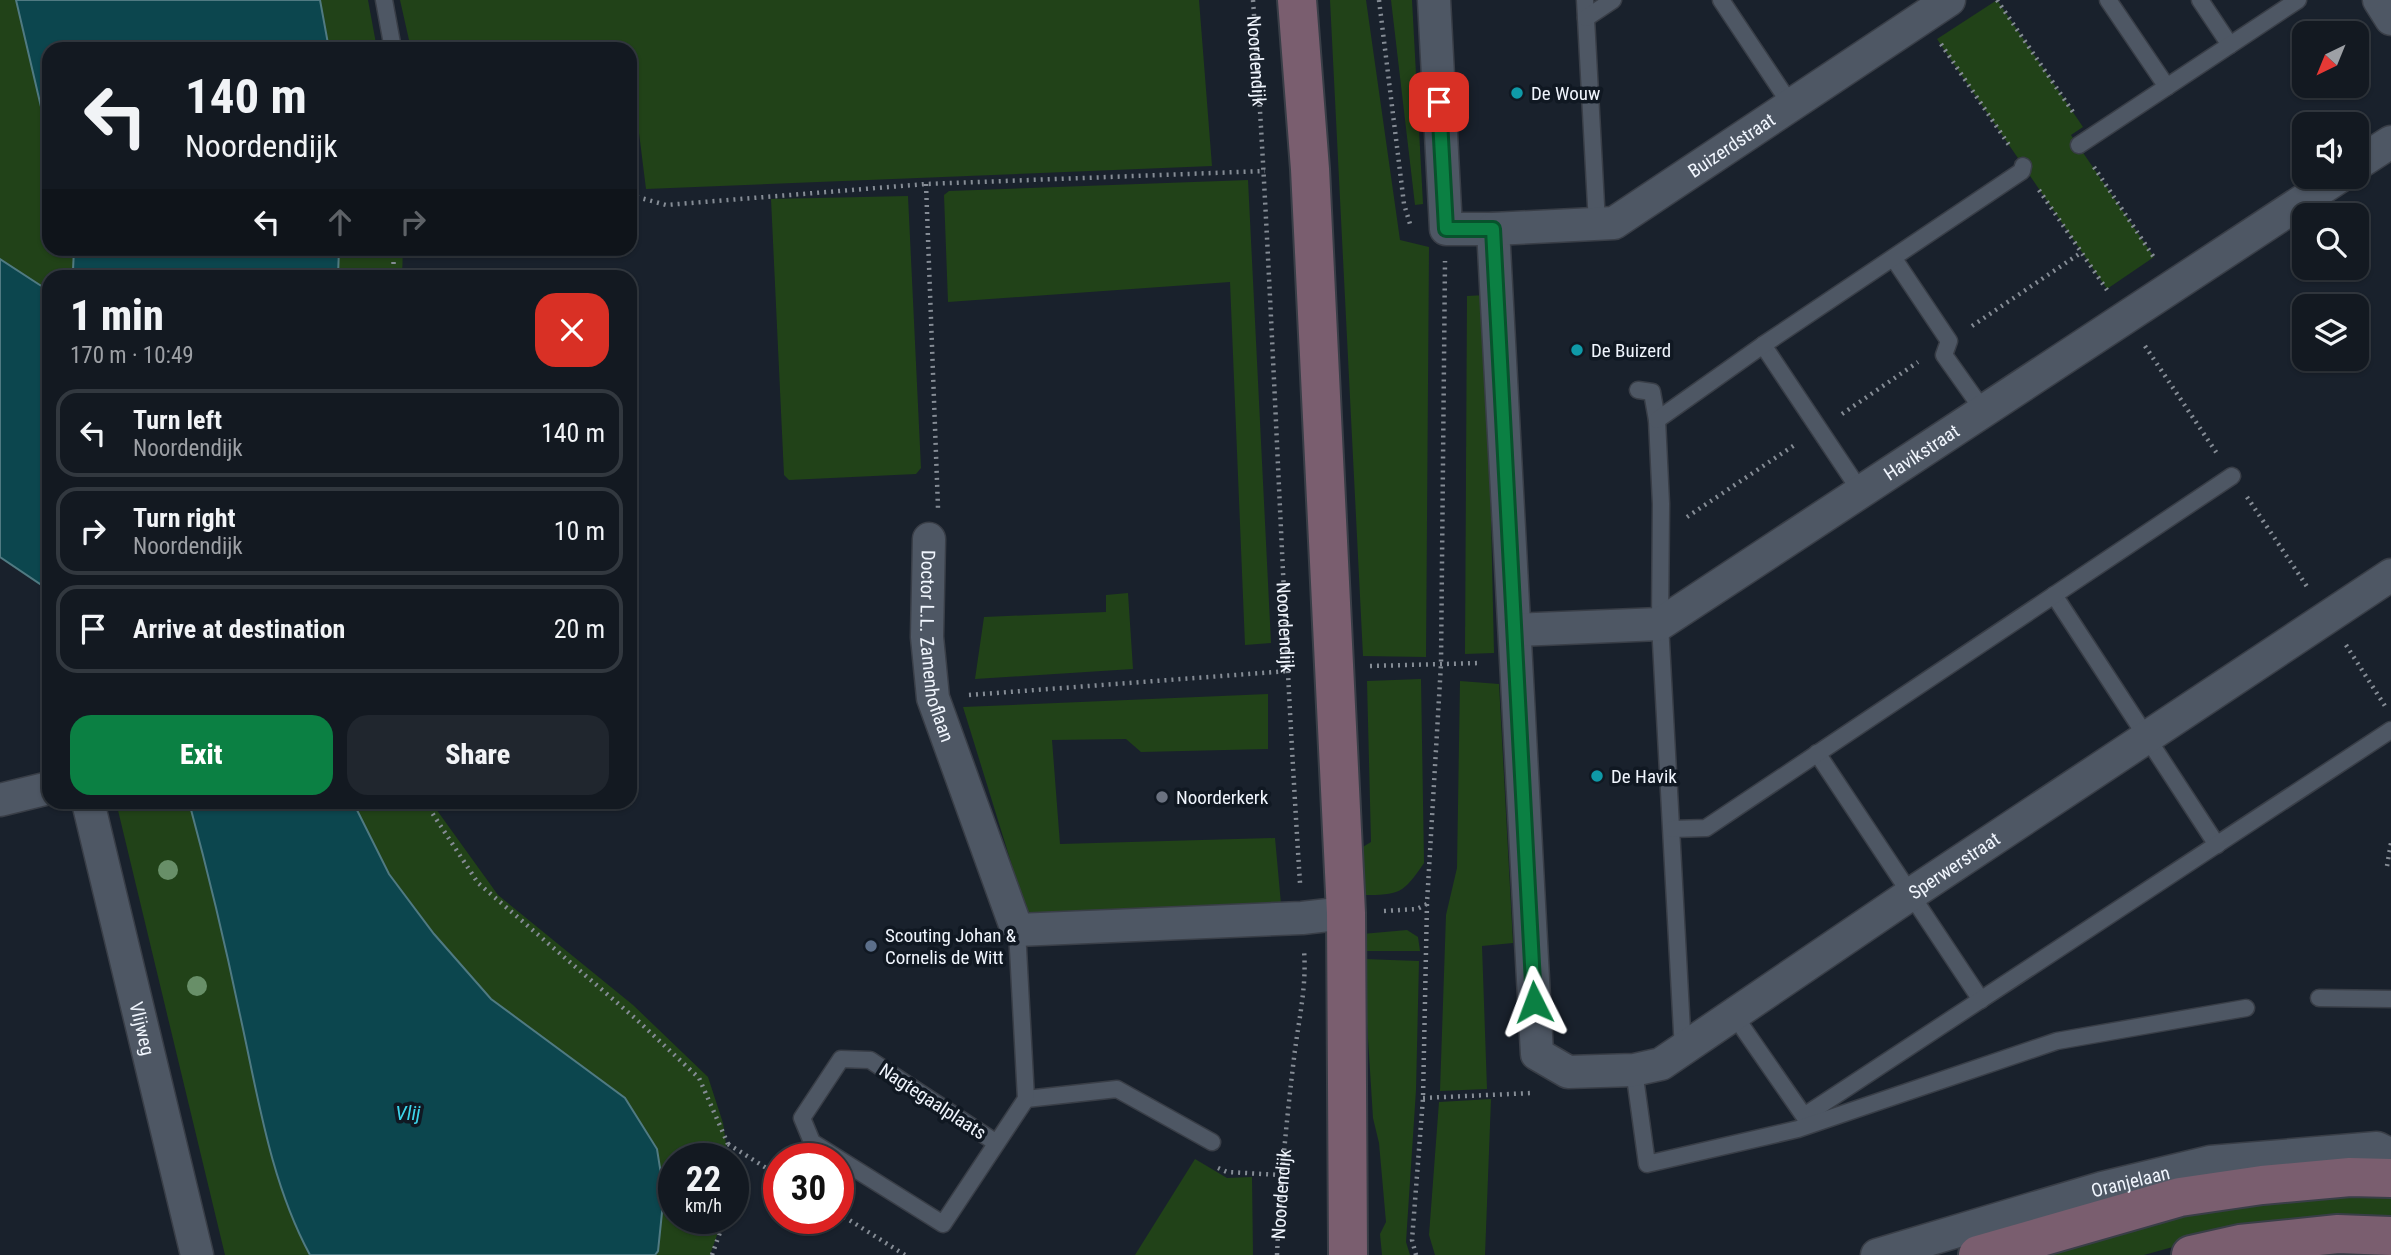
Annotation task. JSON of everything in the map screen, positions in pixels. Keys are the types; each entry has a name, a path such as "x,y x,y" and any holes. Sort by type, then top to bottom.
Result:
{"street":[{"path":"1297,0 1310,169 1346,914 1348,1255"},
{"path":"1434,0 1446,229 1493,229 1537,1054 1567,1072 1659,1061"},
{"name":"Buizerdstraat","path":"1493,229 1614,223 1949,0"},
{"path":"2379,0 2391,19"},
{"path":"2369,156 2391,142"},
{"name":"Havikstraat","path":"1660,624 2320,189"},
{"name":"Doctor L.L. Zamenhoflaan","path":"929,539 927,638 933,698 1017,930"},
{"name":"Sperwerstraat","path":"1659,1061 1734,1014 2391,575"},
{"path":"1515,630 1660,624"},
{"path":"0,800 42,790"},
{"name":"Vlijweg","path":"90,809 197,1255"},
{"path":"1017,930 1346,914"},
{"name":"Oranjelaan","path":"1877,1255 2102,1188 2210,1162 2377,1148 2391,1155"},
{"name":"Oranjelaan","path":"1978,1255 2180,1197 2262,1185 2350,1177 2391,1178"},
{"path":"2191,1255 2240,1244 2338,1234 2391,1236"}],"lane":[{"path":"384,0 392,42"},
{"path":"1585,0 1597,224"},
{"path":"1586,18 1613,0"},
{"path":"1721,0 1791,105"},
{"path":"2108,0 2167,87"},
{"path":"2200,0 2230,45"},
{"path":"2079,145 2298,0"},
{"path":"1657,420 1763,345 2022,171 2023,166"},
{"path":"1894,259 1949,341 1944,355 1983,410"},
{"path":"1763,345 1861,492"},
{"path":"1638,390 1652,392 1657,420 1661,533 1660,624 1672,829 1659,1061 1647,1164 1798,1129 2057,1041 2246,1008"},
{"path":"1672,829 1706,828 2232,476"},
{"path":"2054,595 2217,845"},
{"path":"1734,1014 1804,1116 2391,730"},
{"path":"1817,753 1981,1000"},
{"path":"1017,930 1026,1099 1117,1089 1212,1142"},
{"path":"2319,999 2391,999"},
{"name":"Nagtegaalplaats","path":"995,1142 870,1060 841,1059 802,1118 811,1142 943,1224 1026,1099"}],"path":[{"name":"Noordendijk","path":"1253,0 1265,171 1286,671 1305,966 1280,1175 1277,1255"},
{"path":"1379,0 1406,218 1411,226 1424,231 1446,229 1441,664 1427,903 1423,1098 1412,1240 1416,1255"},
{"path":"1987,6 1997,0"},
{"path":"637,197 666,205 926,184 1265,171"},
{"name":"Doctor L.L. Zamenhoflaan","path":"926,184 938,513 929,539"},
{"path":"1661,533 2082,252"},
{"path":"2126,317 2387,709"},
{"path":"933,698 1286,671 1516,662"},
{"path":"430,809 478,883 636,1019 699,1079 728,1143"},
{"path":"2387,866 2391,843"},
{"path":"1423,1098 1485,1095"},
{"path":"1212,1142 1212,1165 1227,1172 1280,1175"},
{"path":"854,1223 905,1255"},
{"path":"712,1255 719,1234"}],"green space":[{"path":"0,0 16,0 42,111 42,256 74,256 73,270 42,270 42,286 0,259"},
{"path":"320,0 368,0 376,42 328,42"},
{"path":"400,0 1199,0 1212,166 646,189 637,117 637,42 409,42"},
{"path":"1330,0 1366,0 1400,240 1429,247 1426,657 1363,656"},
{"path":"1391,0 1412,0 1423,204 1415,205"},
{"path":"1997,0 2083,127 2071,135 2154,257 2107,289 1937,39"},
{"path":"1248,180 1271,643 1245,645 1230,282 948,302 944,195 949,191"},
{"path":"908,196 921,468 916,474 789,480 784,475 771,199"},
{"path":"339,256 403,256 402,270 338,270"},
{"path":"1486,295 1494,653 1465,654 1467,296"},
{"path":"1128,593 1133,669 975,679 984,617 1106,612 1106,595"},
{"path":"1421,679 1424,863 1411,881 1399,891 1363,895 1361,848 1371,842 1367,681"},
{"path":"1460,681 1499,684 1513,943 1482,946 1487,1089 1440,1091 1446,915 1457,868"},
{"path":"1268,694 1268,749 1141,752 1126,739 1052,740 1060,844 1275,838 1281,904 1027,914 963,707"},
{"path":"118,809 191,809 221,921 286,1203 310,1255 225,1255"},
{"path":"356,809 436,809 498,895 633,1005 708,1077 723,1123 726,1143 658,1143 658,1234 717,1234 710,1255 655,1255 658,1251 657,1149 625,1099 491,999 434,934 389,874"},
{"path":"1407,930 1418,937 1420,951 1362,951 1362,934"},
{"path":"1363,959 1419,961 1416,1090 1406,1242 1410,1255 1382,1255 1380,1234 1386,1222 1379,1143 1373,1118"},
{"path":"1491,1099 1485,1255 1435,1255 1429,1235 1439,1102"},
{"path":"1195,1159 1227,1178 1252,1177 1253,1255 1135,1255"},
{"path":"2391,1194 2391,1224 2198,1240 2144,1255 2026,1255 2131,1222 2264,1199"}],"water":[{"path":"16,0 320,0 328,42 42,42 42,111"},
{"path":"74,256 339,256 338,270 73,270"},
{"path":"0,259 42,286 42,585 0,557"},
{"name":"Vlij","path":"191,809 356,809 389,874 434,934 491,999 625,1098 657,1149 658,1251 655,1255 310,1255 296,1227 275,1168"}],"place":[{"name":"De Wouw","path":"1517,93"},
{"name":"De Buizerd","path":"1577,350"},
{"name":"De Havik","path":"1597,776"},
{"name":"Noorderkerk","path":"1162,797"},
{"name":"Scouting Johan & Cornelis de Witt","path":"871,946"}],"route":[{"path":"1439,102 1446,229 1493,229 1534,1002"}]}
